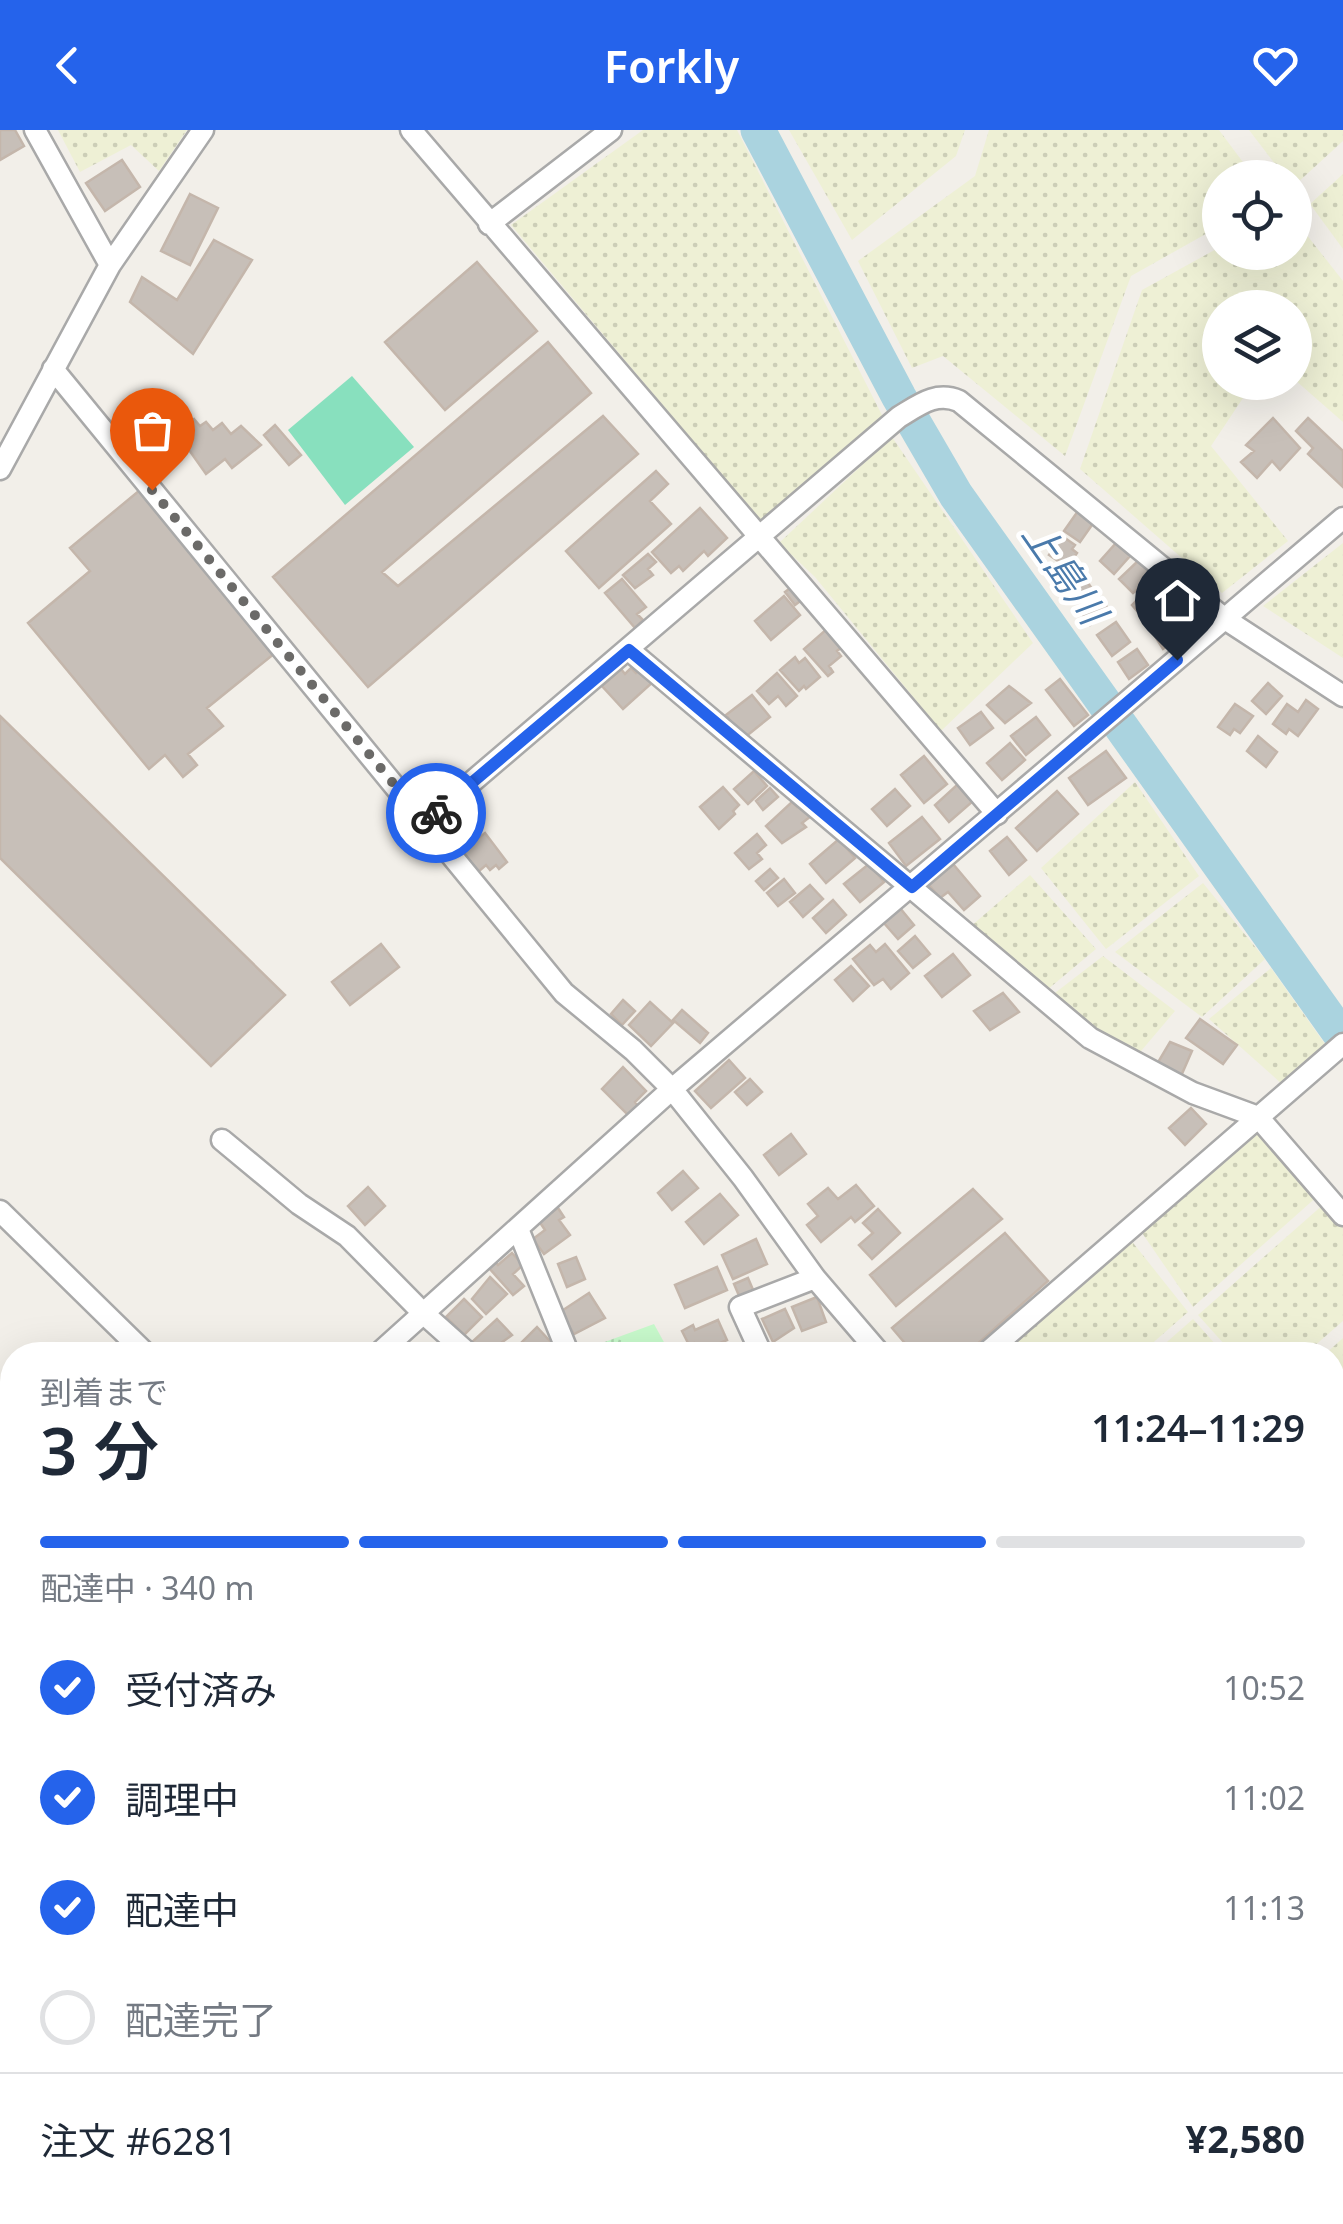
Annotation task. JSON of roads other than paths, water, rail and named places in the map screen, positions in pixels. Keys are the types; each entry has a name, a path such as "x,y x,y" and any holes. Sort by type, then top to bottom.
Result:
{"street":[{"path":"35,130 110,265"},
{"path":"0,468 110,265 203,130"},
{"path":"411,130 997,814"},
{"path":"489,224 611,130"},
{"path":"54,369 564,993 633,1050 672,1089 744,1178 815,1278 870,1342"},
{"path":"425,822 899,418 929,398 948,396 960,401 1225,619 1343,696"},
{"path":"391,1342 672,1089 1343,518"},
{"path":"629,650 1090,1038 1193,1093 1258,1118 1343,1215"},
{"path":"999,1342 1339,1047"},
{"path":"222,1140 299,1204 347,1236 455,1342"},
{"path":"0,1211 135,1342"},
{"path":"518,1229 564,1342"},
{"path":"756,1342 740,1308 815,1278"}],"waterway":[{"name":"上島川","path":"758,130 899,397 956,495 1343,1038"}]}
